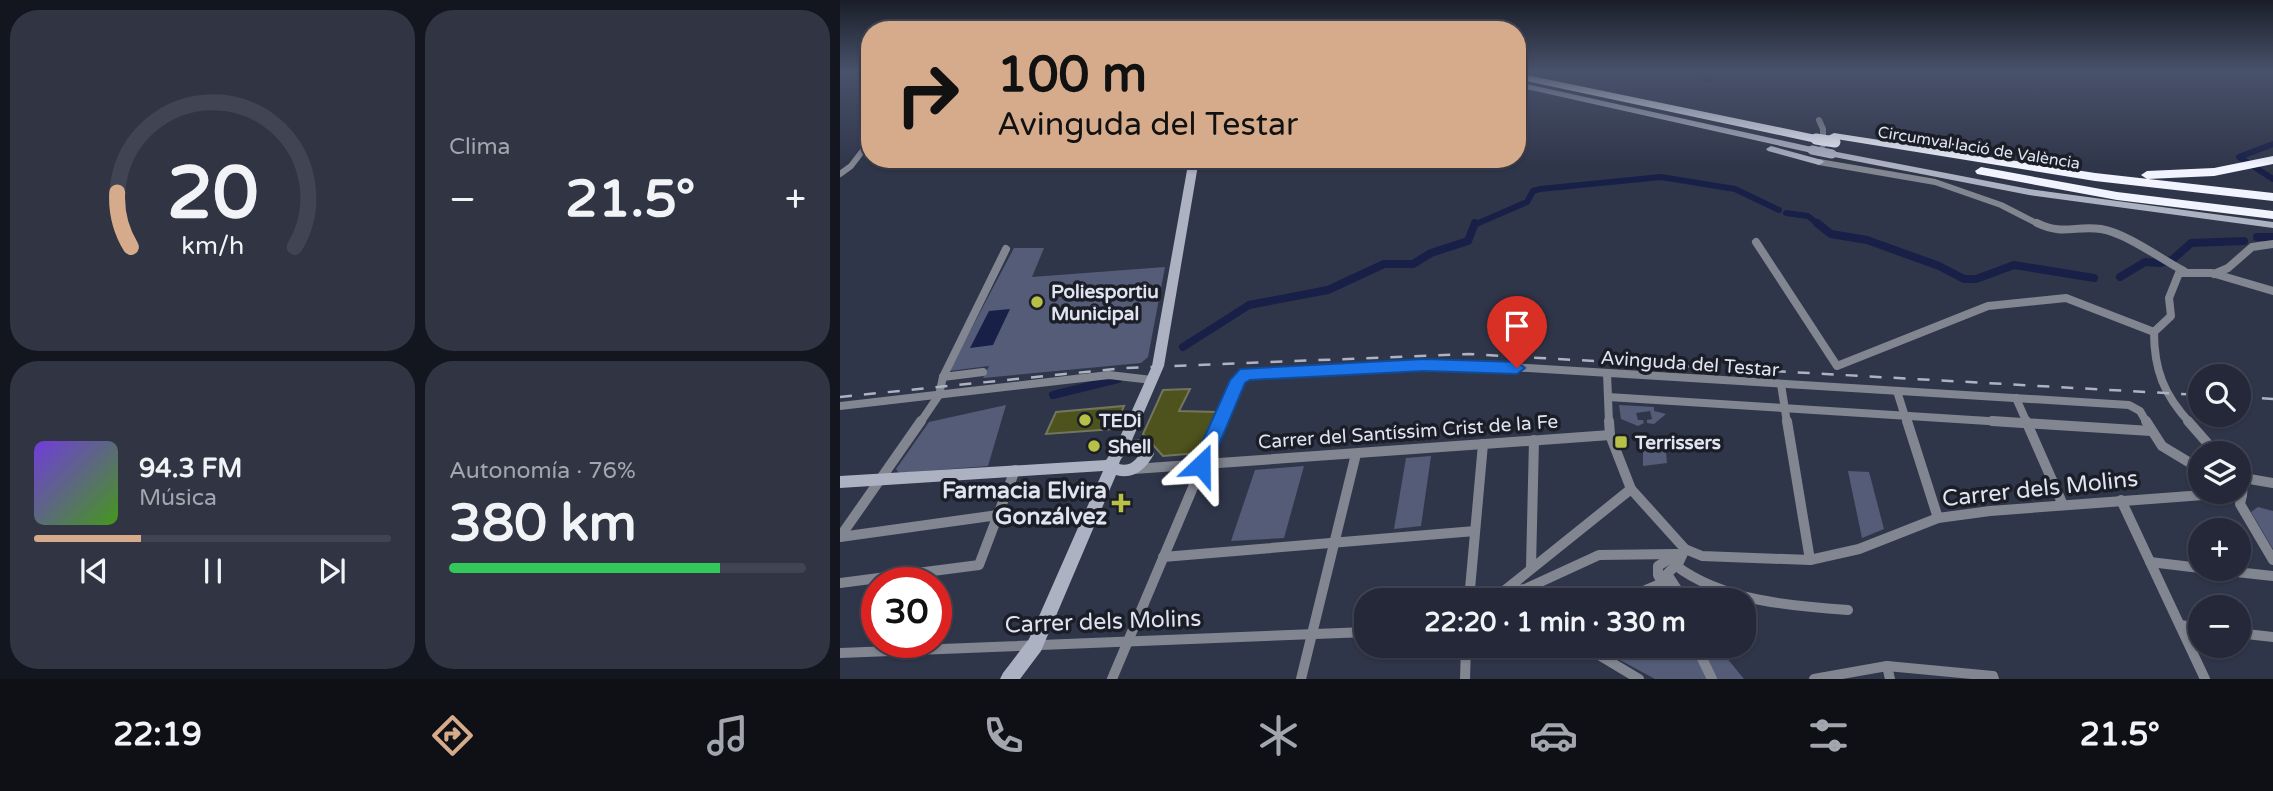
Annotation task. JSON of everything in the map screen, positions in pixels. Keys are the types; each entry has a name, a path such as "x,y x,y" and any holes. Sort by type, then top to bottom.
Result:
{"highway":[{"name":"Circumval·lació de València","path":"1652,103 1816,135"},
{"name":"Circumval·lació de València","path":"1668,103 1816,135 1834,144 2172,192 2273,203"},
{"name":"Circumval·lació de València","path":"1834,144 1946,156 2155,185 2273,197"},
{"path":"1890,152 2118,196 2273,215"},
{"path":"2046,169 2158,175 2250,167 2273,160"}],"street":[{"path":"1601,103 1660,116 1819,164 1934,183 2001,205 2053,231 2099,229 2113,233 2170,261 2182,272 2217,275 2273,291"},
{"path":"1660,116 1816,135 1823,143 1819,164"},
{"path":"1834,144 2029,192 2273,225"},
{"path":"840,174 851,166 861,153"},
{"path":"1120,468 1114,456 1121,450 1158,366 1192,168"},
{"path":"1756,242 1837,366 1988,306 2066,298 2154,332"},
{"path":"2217,275 2252,247 2273,244"},
{"path":"840,537 939,395 943,377 1006,249"},
{"path":"2228,268 2232,279"},
{"path":"2182,272 2169,298 2171,316 2154,332 2154,356 2158,378 2165,393 2206,441"},
{"name":"Avinguda del Testar","path":"1201,465 1241,376 1424,365 1494,366 2129,405 2136,407 2151,431"},
{"path":"943,377 983,372"},
{"path":"1607,373 1610,435 1631,489 1679,556 1682,573 1781,605 1848,610"},
{"path":"840,406 1109,375 1152,380"},
{"path":"1782,384 1810,560"},
{"path":"1897,391 1938,518"},
{"path":"1608,397 2151,431 2168,451 2188,462"},
{"path":"2016,398 2063,505"},
{"path":"1009,679 1035,645 1103,489 1120,468 1143,463 1142,450 1131,424"},
{"name":"Carrer del Santíssim Crist de la Fe","path":"840,482 1015,470 1168,468 1610,435"},
{"path":"1531,567 1534,440"},
{"path":"1470,588 1483,444"},
{"path":"1121,450 1142,450 1168,468"},
{"path":"1301,679 1356,454"},
{"path":"1112,679 1201,465"},
{"path":"840,583 979,565 1015,470"},
{"name":"Carrer dels Molins","path":"2251,483 2273,483"},
{"path":"1507,588 1631,489"},
{"name":"Carrer dels Molins","path":"1527,588 1599,555 1810,560 1859,549 1938,518 2188,494"},
{"path":"2121,500 2205,679"},
{"path":"2240,504 2273,560"},
{"path":"840,537 998,515"},
{"path":"1163,557 1475,531"},
{"path":"1665,588 1658,575 1658,566 1679,556"},
{"path":"1676,588 1667,574 1679,556"},
{"path":"2150,562 2188,567"},
{"path":"2251,574 2273,576"},
{"path":"1650,588 1662,583"},
{"path":"2180,625 2188,626"},
{"name":"Carrer dels Molins","path":"840,653 1354,632"},
{"path":"2251,634 2273,637"},
{"path":"1465,679 1466,658"},
{"path":"1604,658 1639,679"},
{"path":"1702,658 1712,679"},
{"path":"1887,666 1889,679"},
{"path":"1814,679 1887,666 1994,677"}],"shaded area":[{"path":"1014,248 1044,248 1032,277 1165,267 1148,357 1141,363 983,378 989,366 949,371"},
{"path":"1010,309 993,345 970,348 989,311"},
{"path":"1006,405 988,466 899,473 896,469 929,422"},
{"path":"1619,405 1654,407 1654,411 1666,414 1654,424 1647,423 1647,420 1652,419 1650,411 1636,413 1638,420 1643,420 1644,423 1638,426 1621,419"},
{"path":"1656,437 1665,441 1667,463 1643,466 1645,440"},
{"path":"1431,456 1421,526 1394,529 1406,458"},
{"path":"1304,466 1284,538 1231,541 1255,470"},
{"path":"1848,471 1869,472 1884,529 1862,538"},
{"path":"2258,507 2273,511 2273,549 2251,512"},
{"path":"1616,658 1727,658 1744,679 1655,679"}],"building":[{"path":"1190,389 1179,411 1217,412 1199,453 1163,456 1143,434 1163,390"},
{"name":"TEDi","path":"1124,406 1114,429 1046,434 1056,412"}],"waterway":[{"path":"2273,144 2239,157 2273,179"},
{"path":"1474,225 1527,202 1533,191 1540,189 1661,177 1735,189 1779,210"},
{"path":"1786,213 1808,216 1819,225"},
{"path":"1817,223 1831,234 1867,240 1939,266 1964,279 1976,279 2014,265 2094,278"},
{"path":"1183,347 1249,305 1328,290 1384,264 1413,264 1431,253 1468,241 1474,225"},
{"path":"2257,237 2273,237"},
{"path":"2120,277 2145,262 2160,263 2172,260 2191,243 2244,241"},
{"path":"1053,395 1118,379"}],"railway":[{"path":"840,397 1124,368 1469,354 2188,394"},
{"path":"2251,398 2273,399"}],"place":[{"name":"Poliesportiu Municipal","path":"1037,302"},
{"name":"TEDi","path":"1085,420"},
{"name":"Terrissers","path":"1621,442"},
{"name":"Shell","path":"1094,446"},
{"name":"Farmacia Elvira Gonzálvez","path":"1121,503"}],"route":[{"path":"1201,465 1238,380 1246,374 1424,365 1517,368"}]}
